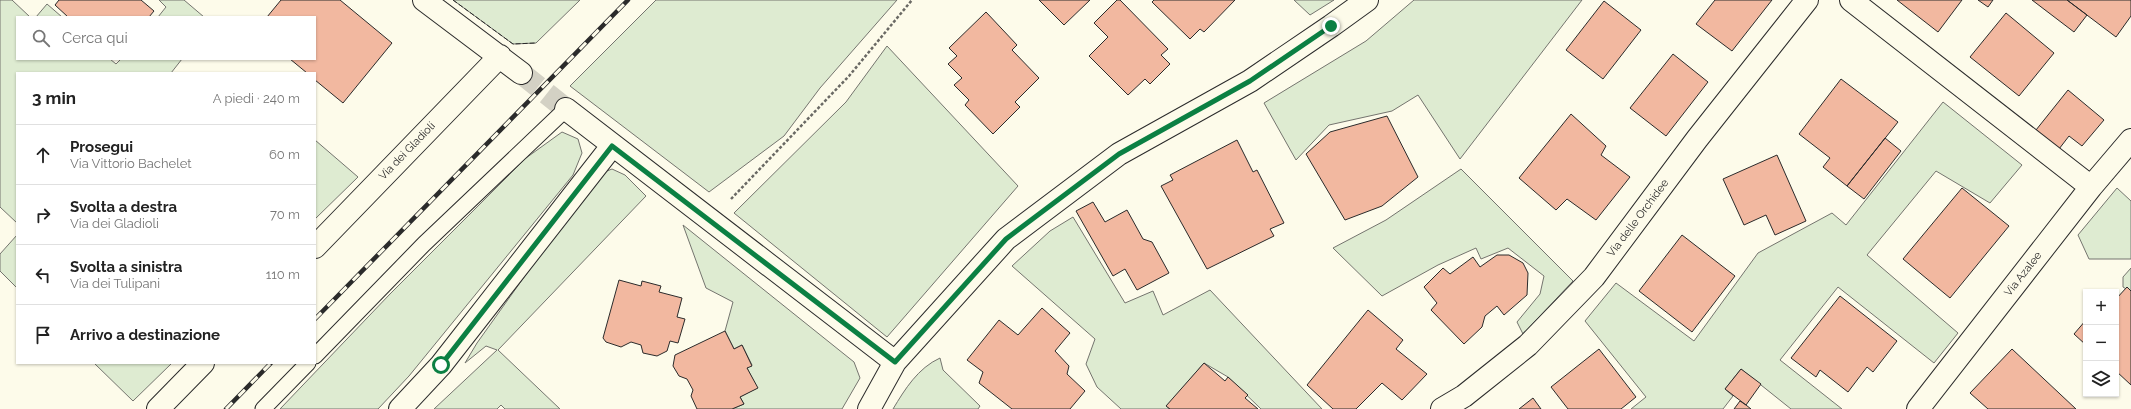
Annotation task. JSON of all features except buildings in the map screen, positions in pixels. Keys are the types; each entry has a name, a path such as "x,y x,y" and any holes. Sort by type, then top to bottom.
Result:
{"street":[{"path":"424,0 521,73"},
{"path":"869,409 895,362 1006,239 1119,154 1250,81 1367,0"},
{"name":"Via delle Orchidee","path":"1442,409 1464,396 1528,345 1594,277 1697,139 1807,0"},
{"path":"1851,0 2091,187"},
{"name":"Via dei Gladioli","path":"316,246 500,56"},
{"path":"566,109 612,146 895,362"},
{"name":"Via Azalee","path":"1918,409 2091,187 2131,140"},
{"path":"400,409 441,365 612,146"},
{"path":"158,409 202,364"}],"lane":[{"path":"316,355 424,244 566,109"},
{"path":"263,409 307,364"}],"path":[{"path":"710,221 848,76 912,0"}],"green space":[{"path":"0,0 12,0 29,16 16,16 16,60 111,60 116,64 120,60 181,60 172,72 16,72 16,222 0,207"},
{"path":"159,0 184,0 203,16 159,16 166,7"},
{"path":"453,0 580,0 536,43 513,44"},
{"path":"656,0 897,0 820,88 784,136 709,192 570,86"},
{"path":"1294,0 1334,0 1310,15"},
{"path":"1414,0 1582,0 1460,159 1418,95 1392,111 1329,125 1296,160 1264,103 1366,41"},
{"path":"47,4 61,16 37,16"},
{"path":"887,46 1018,186 887,337 734,213 846,102"},
{"path":"1943,102 2022,165 1990,203 1936,171 1867,255 1958,333 1934,363 1838,287 1780,360 1842,409 1791,409 1741,369 1725,389 1733,396 1723,409 1631,409 1646,397 1585,321 1616,283 1694,341 1758,253 1832,213 1846,225"},
{"path":"562,132 578,139 582,153 573,175 409,376 378,409 280,409 390,294 526,158"},
{"path":"316,141 358,177 316,218"},
{"path":"612,169 625,175 646,196 498,350 560,409 505,409 501,405 497,409 434,409 497,350 486,346 465,363 477,343 597,175"},
{"path":"1461,169 1573,281 1523,334 1517,322 1540,294 1544,276 1508,248 1481,259 1476,248 1438,265 1382,296 1333,248 1386,220"},
{"path":"2117,188 2131,201 2131,259 2089,259 2078,235"},
{"path":"1073,217 1125,303 1153,291 1163,315 1210,290 1322,409 1261,409 1228,377 1204,363 1167,406 1169,409 1121,409 1097,387 1086,364 1095,339 1012,266 1050,231"},
{"path":"683,225 854,362 860,378 842,409 732,409 744,404 740,397 757,388 747,368 752,365 742,345 734,349 725,331 733,302 706,288"},
{"path":"16,236 16,287 0,271 0,254"},
{"path":"2131,268 2131,292 2123,287 2123,277"},
{"path":"940,358 943,370 980,406 978,409 893,409 907,387 919,373 932,362"},
{"path":"95,364 171,364 133,401"}],"tunnel":[{"path":"521,73 566,109"}],"railway":[{"path":"316,318 628,0"},
{"path":"226,409 270,364"}],"fence":[{"path":"453,0 513,44 536,43"}],"route":[{"path":"441,365 612,146 895,362 1006,239 1119,154 1250,81 1331,26"}]}
